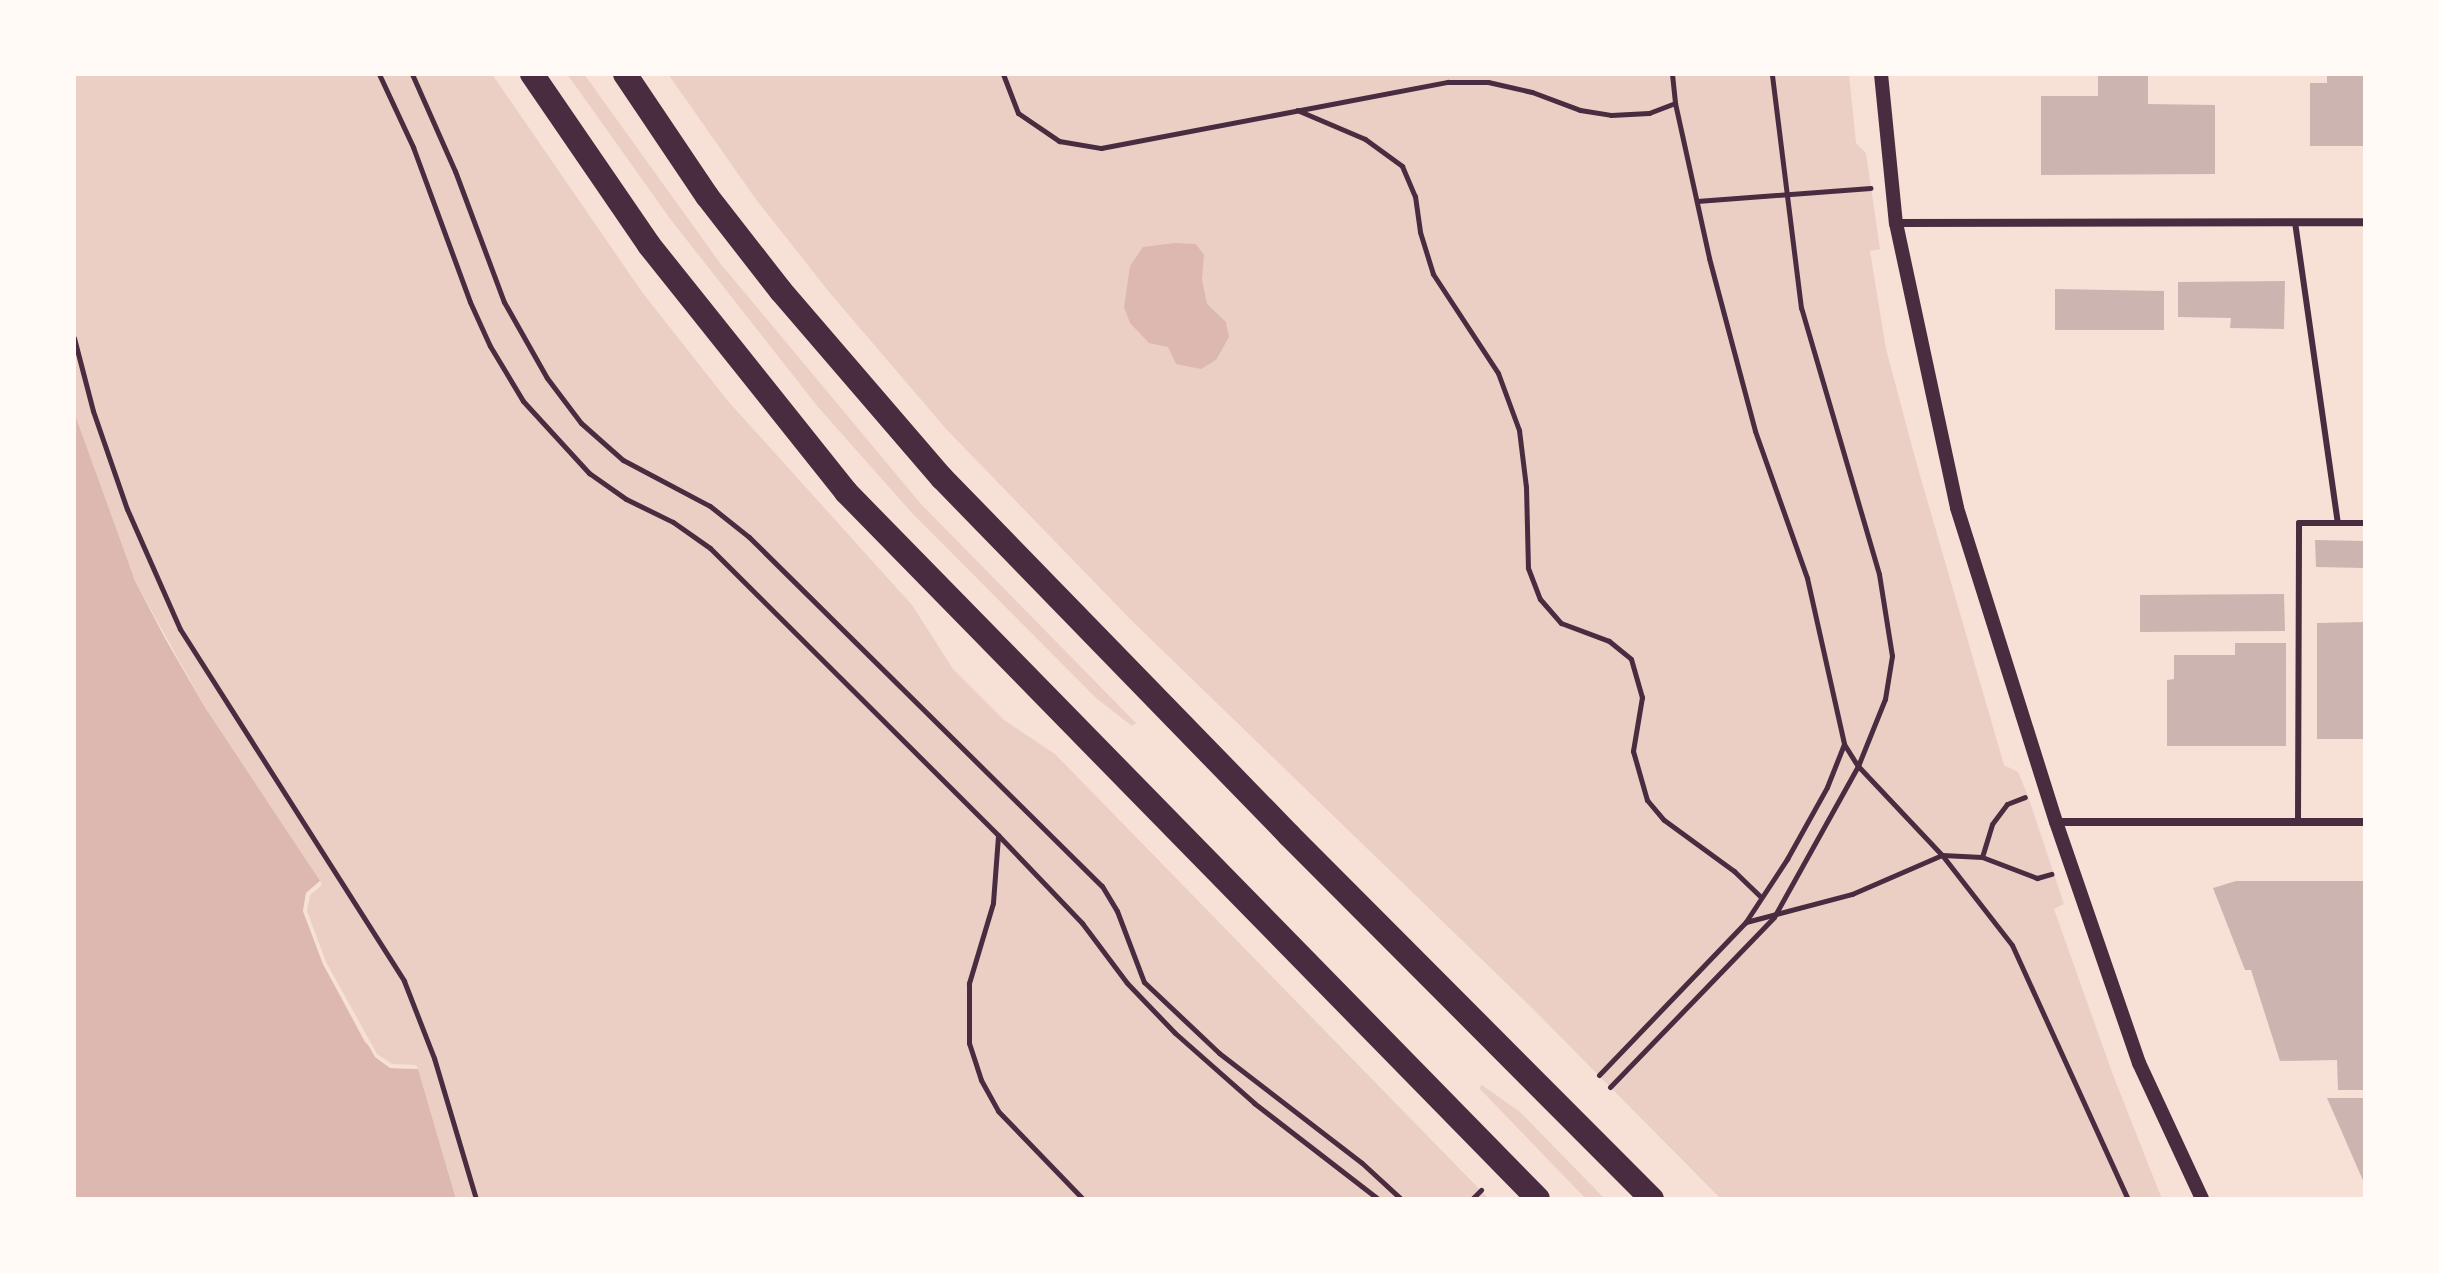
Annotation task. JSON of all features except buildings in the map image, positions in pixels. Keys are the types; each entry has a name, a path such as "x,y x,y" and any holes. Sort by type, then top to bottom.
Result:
{"highway":[{"path":"532,74 649,245 846,492 1538,1199"},
{"path":"625,74 707,196 781,291 942,478 1289,835 1652,1199"}],"street":[{"path":"1881,74 1896,223 1957,508 2056,822 2139,1063 2202,1199"},
{"path":"1896,223 2365,222"},
{"path":"2056,822 2365,822"}],"lane":[{"path":"2295,222 2338,523"},
{"path":"2298,822 2299,523 2365,523"}],"path":[{"path":"379,74 413,147 470,302 490,346 523,401 589,473 626,499 673,522 710,548 998,835 1082,923 1127,983 1175,1033 1254,1103 1376,1198"},
{"path":"412,74 455,171 504,302 547,378 581,423 623,460 710,506 749,537 1102,886 1117,911 1144,982 1230,1063 1362,1163 1401,1199"},
{"path":"1003,74 1018,113 1059,141 1101,148 1448,82 1488,82 1532,92 1580,110 1611,115 1649,113 1675,103"},
{"path":"1672,74 1675,103 1709,258 1755,431 1807,578 1844,744 1858,766 1942,855 2012,945 2128,1199"},
{"path":"1610,1087 1774,917 1858,766 1885,699 1892,656 1879,574 1801,308 1772,74"},
{"path":"1297,110 1365,139 1394,159 1406,173 1433,274 1498,373 1519,430 1526,487 1528,568 1540,599 1561,623 1609,641 1631,659 1642,697 1633,751 1647,800 1664,820 1734,871 1761,897"},
{"path":"1697,201 1788,197 1871,188"},
{"path":"74,338 93,411 127,509 180,629 404,981 434,1058 476,1199"},
{"path":"1599,1075 1745,923 1827,787 1844,744"},
{"path":"1982,857 1992,824 2007,804 2028,796"},
{"path":"998,835 993,903 969,983 969,1043 981,1080 998,1111 1083,1199"},
{"path":"1745,923 1852,894 1942,855 1982,857 2037,878 2053,873"},
{"path":"1472,1199 1481,1190"}],"shaded area":[{"path":"74,74 492,74 642,292 727,400 912,605 953,669 1004,720 1055,754 1489,1199 456,1199 418,1069 390,1068 375,1057 323,964 206,709 135,581 97,482 74,412"},
{"path":"567,74 584,74 720,263 921,504 1136,723 1132,726 1096,698 912,513 818,407 671,220"},
{"path":"668,74 1849,74 1856,143 1866,153 1880,249 1870,251 1886,349 1917,465 2004,765 2018,772 2028,796 2064,904 2054,909 2113,1075 2162,1199 1721,1199 1530,1006 1133,622 947,430 829,292 755,198"},
{"path":"1196,244 1204,255 1202,279 1207,304 1226,322 1229,337 1216,360 1201,369 1176,364 1168,347 1149,343 1130,323 1124,307 1130,266 1143,247"},
{"path":"74,412 135,581 206,709 320,881 306,893 303,911 323,964 365,1042 390,1068 418,1069 456,1199 74,1199"},
{"path":"1482,1085 1520,1112 1605,1199 1586,1199 1479,1088"}],"pier":[{"path":"320,881 322,885 310,895 307,911 326,962 377,1054 392,1064 416,1065 418,1069 390,1068 375,1057 323,964 303,911 306,893"}]}
